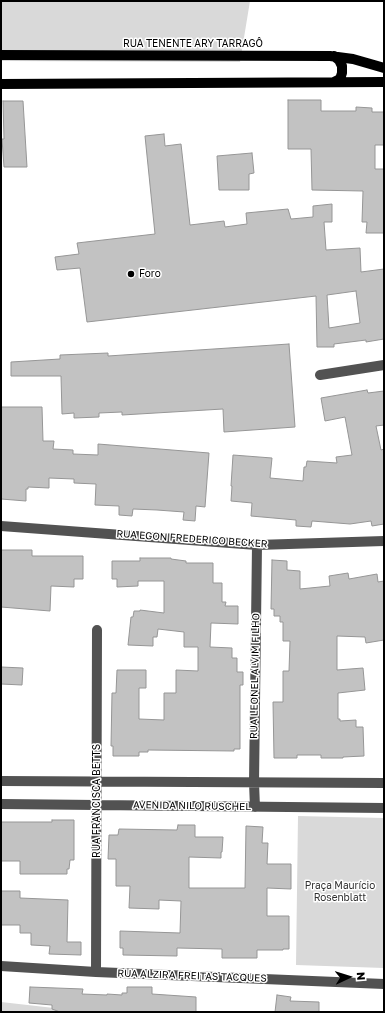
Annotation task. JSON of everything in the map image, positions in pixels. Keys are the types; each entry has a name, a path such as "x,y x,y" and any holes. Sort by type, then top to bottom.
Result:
{"main road":[{"name":"RUA TENENTE ARY TARRAGÔ","path":"1,55 334,56 353,59 384,68"},
{"path":"334,56 339,60 342,66 342,73 340,79 334,82"},
{"path":"1,84 384,82"}],"street":[{"path":"320,374 384,365"},
{"name":"RUA EGON FREDERICO BECKER","path":"1,526 257,545 384,541"},
{"name":"RUA LEONEL ALVIM FILHO","path":"255,807 257,545"},
{"name":"RUA FRANCISCA BETTS","path":"96,972 97,630"},
{"path":"1,781 384,783"},
{"name":"AVENIDA NILO RUSCHEL","path":"1,804 384,808"},
{"name":"RUA ALZIRA FREITAS TACQUES","path":"1,966 96,972 384,984"}],"green space":[{"path":"1,1 250,1 240,62 1,61"},
{"name":"Praça Maurício Rosenblatt","path":"298,816 384,818 384,968 296,965"},
{"path":"1,1002 54,1008 61,1012 1,1012"}],"building":[{"path":"288,100 321,100 321,111 356,111 356,107 372,108 372,112 384,112 384,145 375,145 375,169 384,169 384,233 366,233 367,222 362,222 363,191 312,190 311,149 288,149"},
{"path":"3,101 23,101 27,167 4,167 2,139 4,139"},
{"path":"164,134 165,146 181,144 190,225 224,221 225,227 247,224 246,213 288,209 291,219 313,217 313,206 332,204 332,222 324,222 326,250 360,248 361,272 384,269 384,339 334,344 334,347 317,347 316,296 87,322 80,268 57,270 55,257 79,254 77,243 155,234 145,136","holes":["356,291 360,323 329,328 327,295"]},
{"path":"252,153 254,173 249,174 249,190 219,190 217,156"},
{"path":"289,344 295,427 224,432 223,409 122,415 122,412 99,413 99,417 74,418 74,413 62,414 61,376 11,376 11,362 60,359 60,355 108,353 108,356"},
{"path":"367,390 368,393 384,391 384,425 376,426 381,450 384,449 384,524 372,526 371,521 350,524 312,521 311,527 296,526 296,520 251,516 252,503 231,501 233,455 272,458 270,478 303,481 304,467 306,467 307,461 337,463 336,457 352,455 345,417 325,421 321,398"},
{"path":"1,407 42,407 43,441 54,441 53,449 73,450 73,454 98,455 98,444 209,453 205,507 196,506 195,521 183,520 184,512 133,509 132,516 119,515 119,506 95,505 96,484 74,483 74,479 49,478 49,488 28,487 28,489 26,489 26,501 1,499"},
{"path":"1,550 32,550 32,556 83,556 83,579 74,579 74,587 51,586 50,611 1,607"},
{"path":"140,558 171,558 186,561 186,563 213,563 213,583 222,583 222,602 226,602 225,606 238,606 238,624 211,623 210,647 232,648 232,658 237,658 237,672 243,672 243,685 240,685 240,749 234,749 234,751 148,750 148,752 139,752 139,756 113,756 113,746 111,746 112,693 116,693 117,670 146,670 146,688 139,688 139,719 164,720 164,693 176,693 176,670 198,671 198,647 184,647 184,632 158,629 157,637 153,637 153,646 128,645 131,617 133,617 134,611 140,610 164,613 164,581 138,581 138,586 117,587 117,579 112,579 112,561 140,561"},
{"path":"272,560 287,561 287,570 300,571 300,589 330,586 329,576 348,573 349,579 377,574 378,582 384,581 384,640 366,643 365,637 337,636 337,670 363,668 365,690 338,693 338,719 340,719 340,721 356,720 356,727 363,727 364,756 321,758 321,755 297,755 297,758 274,758 273,702 283,702 283,671 289,671 290,641 283,641 283,622 280,622 280,616 274,616 274,609 271,609"},
{"path":"1,667 23,668 22,685 1,684"},
{"path":"52,820 74,820 74,860 70,860 67,874 20,874 20,861 1,861 1,822 52,822"},
{"path":"178,825 195,825 195,837 223,837 221,858 189,857 189,888 245,888 246,826 263,827 262,843 268,843 267,864 291,864 291,889 267,888 267,916 289,916 289,949 257,950 257,958 222,958 222,949 177,948 177,956 123,955 123,948 120,948 120,931 180,933 181,901 159,900 159,909 129,908 130,886 116,886 116,859 108,859 109,835 118,835 119,829 177,830"},
{"path":"1,891 20,891 20,898 68,900 67,942 81,942 81,955 49,954 50,946 31,945 31,933 20,933 20,925 1,925"},
{"path":"30,987 83,989 82,994 122,995 122,993 127,993 127,987 152,987 152,994 196,997 196,1012 60,1012 52,1009 52,1005 29,1003"},
{"path":"277,995 291,997 290,1001 319,1002 319,1012 275,1012"}],"place":[{"name":"Foro","path":"131,274"}]}
